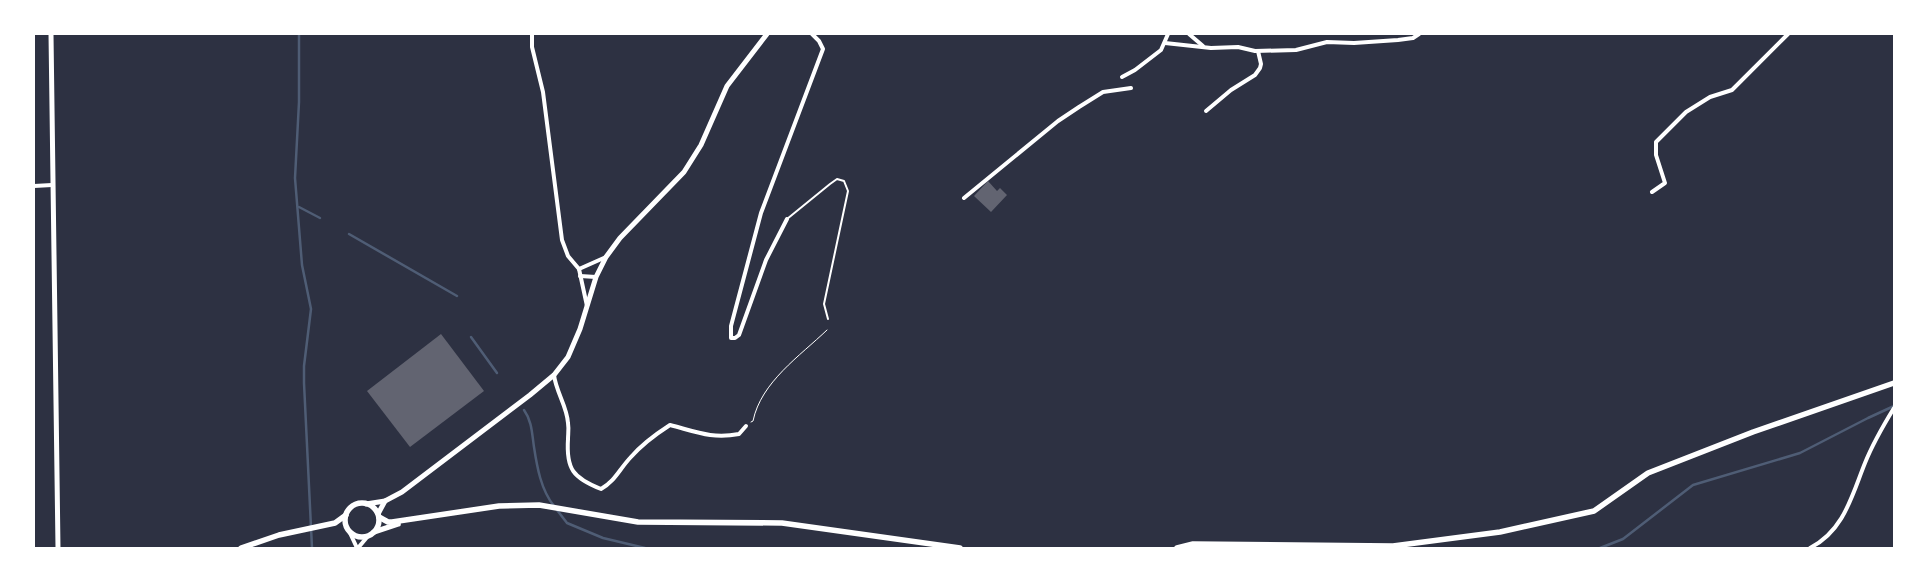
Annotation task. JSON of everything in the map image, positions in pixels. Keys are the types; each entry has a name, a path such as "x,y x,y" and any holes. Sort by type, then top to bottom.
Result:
{"main road":[{"path":"1177,548 1193,544 1393,546 1500,532 1594,511 1648,473 1753,432 1894,383"},
{"path":"241,548 279,535 335,523 346,515 352,506 366,504 371,506 378,516 388,522 500,506 539,506 561,508 638,522 782,523 960,548"},
{"path":"346,515 345,522 349,531"},
{"path":"374,532 377,528 378,516"},
{"path":"335,523 359,537 368,536 407,520"}],"street":[{"path":"51,34 58,548"},
{"path":"532,34 532,46 543,92 562,240 568,256 579,269 587,306"},
{"path":"366,504 386,501 402,492 450,457 554,375 568,357 580,329 596,278 606,257 620,238 684,172 701,145 727,86 767,34"},
{"path":"787,219 766,260 739,335 732,338 733,318 761,213 823,49 812,34"},
{"path":"1122,77 1155,56 1161,50 1168,34"},
{"path":"1190,34 1203,46"},
{"path":"1165,43 1211,48 1238,47 1258,51 1296,50 1327,42 1354,43 1398,40 1413,38 1419,34"},
{"path":"1652,192 1665,183 1656,156 1656,142 1686,112 1710,97 1732,90 1788,34"},
{"path":"1206,111 1231,90 1255,75 1262,64 1258,51"},
{"path":"964,198 1058,121 1103,92 1131,88"},
{"path":"34,186 52,186"},
{"path":"579,269 606,257"},
{"path":"580,276 596,278"},
{"path":"554,375 555,387 565,409 568,424 568,461 571,470 589,485 600,489 611,483 630,458 644,444 670,425 702,434 722,437 740,434 746,426"},
{"path":"1810,548 1819,544 1837,526 1846,512 1879,432 1894,408"},
{"path":"378,516 386,501"},
{"path":"349,531 358,548 368,536"},
{"path":"1393,546 1401,548"}],"lane":[{"path":"787,219 837,179 844,181 848,191 824,304 828,319"}],"path":[{"path":"746,426 753,420 755,409 768,389 799,354 827,330"}],"building":[{"path":"988,181 997,191 1000,188 1007,195 991,212 974,196"},
{"path":"441,334 484,391 410,447 367,391"}],"waterway":[{"path":"299,34 299,102 295,178 302,265 311,309 304,366 304,383 312,548"},
{"path":"299,207 320,218"},
{"path":"349,234 457,296"},
{"path":"471,337 497,373"},
{"path":"1600,548 1623,539 1693,485 1800,453 1894,406"},
{"path":"524,410 530,423 540,478 554,506"},
{"path":"557,510 567,523 603,538 645,548"}]}
